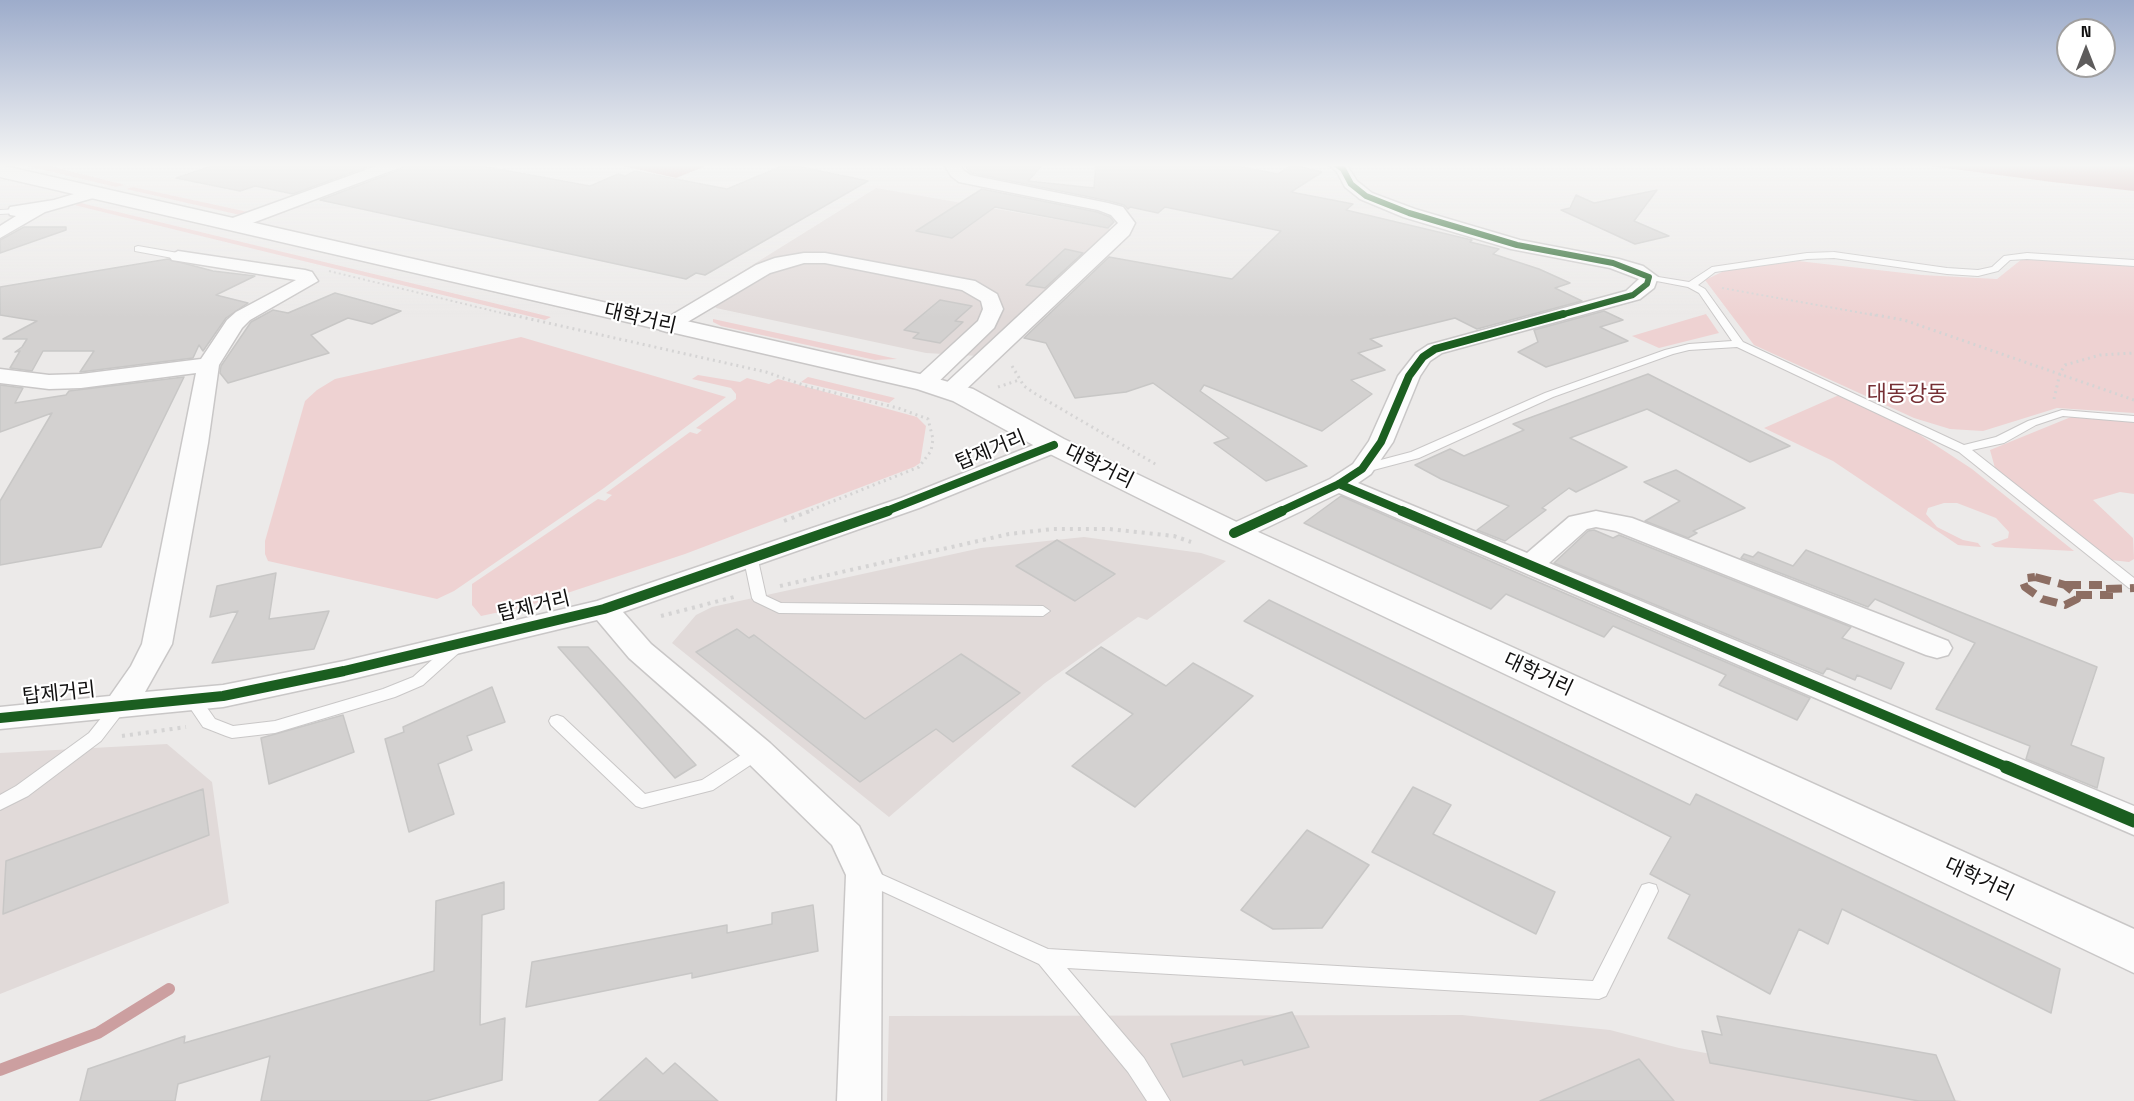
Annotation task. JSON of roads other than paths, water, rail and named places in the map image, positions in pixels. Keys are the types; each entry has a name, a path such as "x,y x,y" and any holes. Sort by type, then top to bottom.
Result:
{"main road":[{"name":"대학거리","path":"194,215 667,326 924,383 970,397 1054,445 1234,533 2134,952"}],"street":[{"path":"0,233 29,215"},
{"path":"233,224 256,215"},
{"path":"951,391 1123,231 1127,223 1121,215"},
{"path":"1234,533 1350,476 1381,442 1409,376 1423,357 1450,343 1633,295 1647,284 1649,278 1636,270 1613,263 1517,245 1416,215"},
{"path":"120,706 145,669 157,644 196,443 208,365 234,324 243,316 309,281 305,276 178,256"},
{"path":"667,326 763,269 781,262 804,258 825,258 968,285 990,298 993,309 987,324 924,383"},
{"path":"0,376 49,382 81,381 208,365"},
{"name":"탑제거리","path":"0,718 234,694 459,644 612,618 750,560 910,503 1054,445"},
{"path":"1350,476 1530,565 2134,821"},
{"path":"1530,565 1578,522 1596,519 1623,524 1937,648"},
{"path":"612,618 640,651 758,752 846,836 864,874 859,1101"}],"lane":[{"path":"138,249 178,256"},
{"path":"1691,285 1712,270 1807,256 1834,255 1947,272 1978,273 1995,269 2007,258 2027,256 2134,263"},
{"path":"1649,278 1691,285 1702,291 1739,344"},
{"path":"1350,476 1415,455 1549,395 1669,352 1689,347 1739,344 1963,448 2134,585"},
{"path":"1963,448 2000,440 2062,413 2134,419"},
{"path":"750,560 759,598 779,608 1043,611"},
{"path":"192,699 209,723 232,732 274,727 389,693 418,681 459,644"},
{"path":"0,802 22,791 95,737 120,706"},
{"path":"557,721 642,801 707,785 758,752"},
{"path":"864,874 1046,958 1599,990 1649,891"},
{"path":"1046,958 1136,1065 1159,1101"}],"waterway":[{"path":"0,1070 98,1033 169,989"}],"district":[{"name":"대동강동","path":"1907,395"}]}
